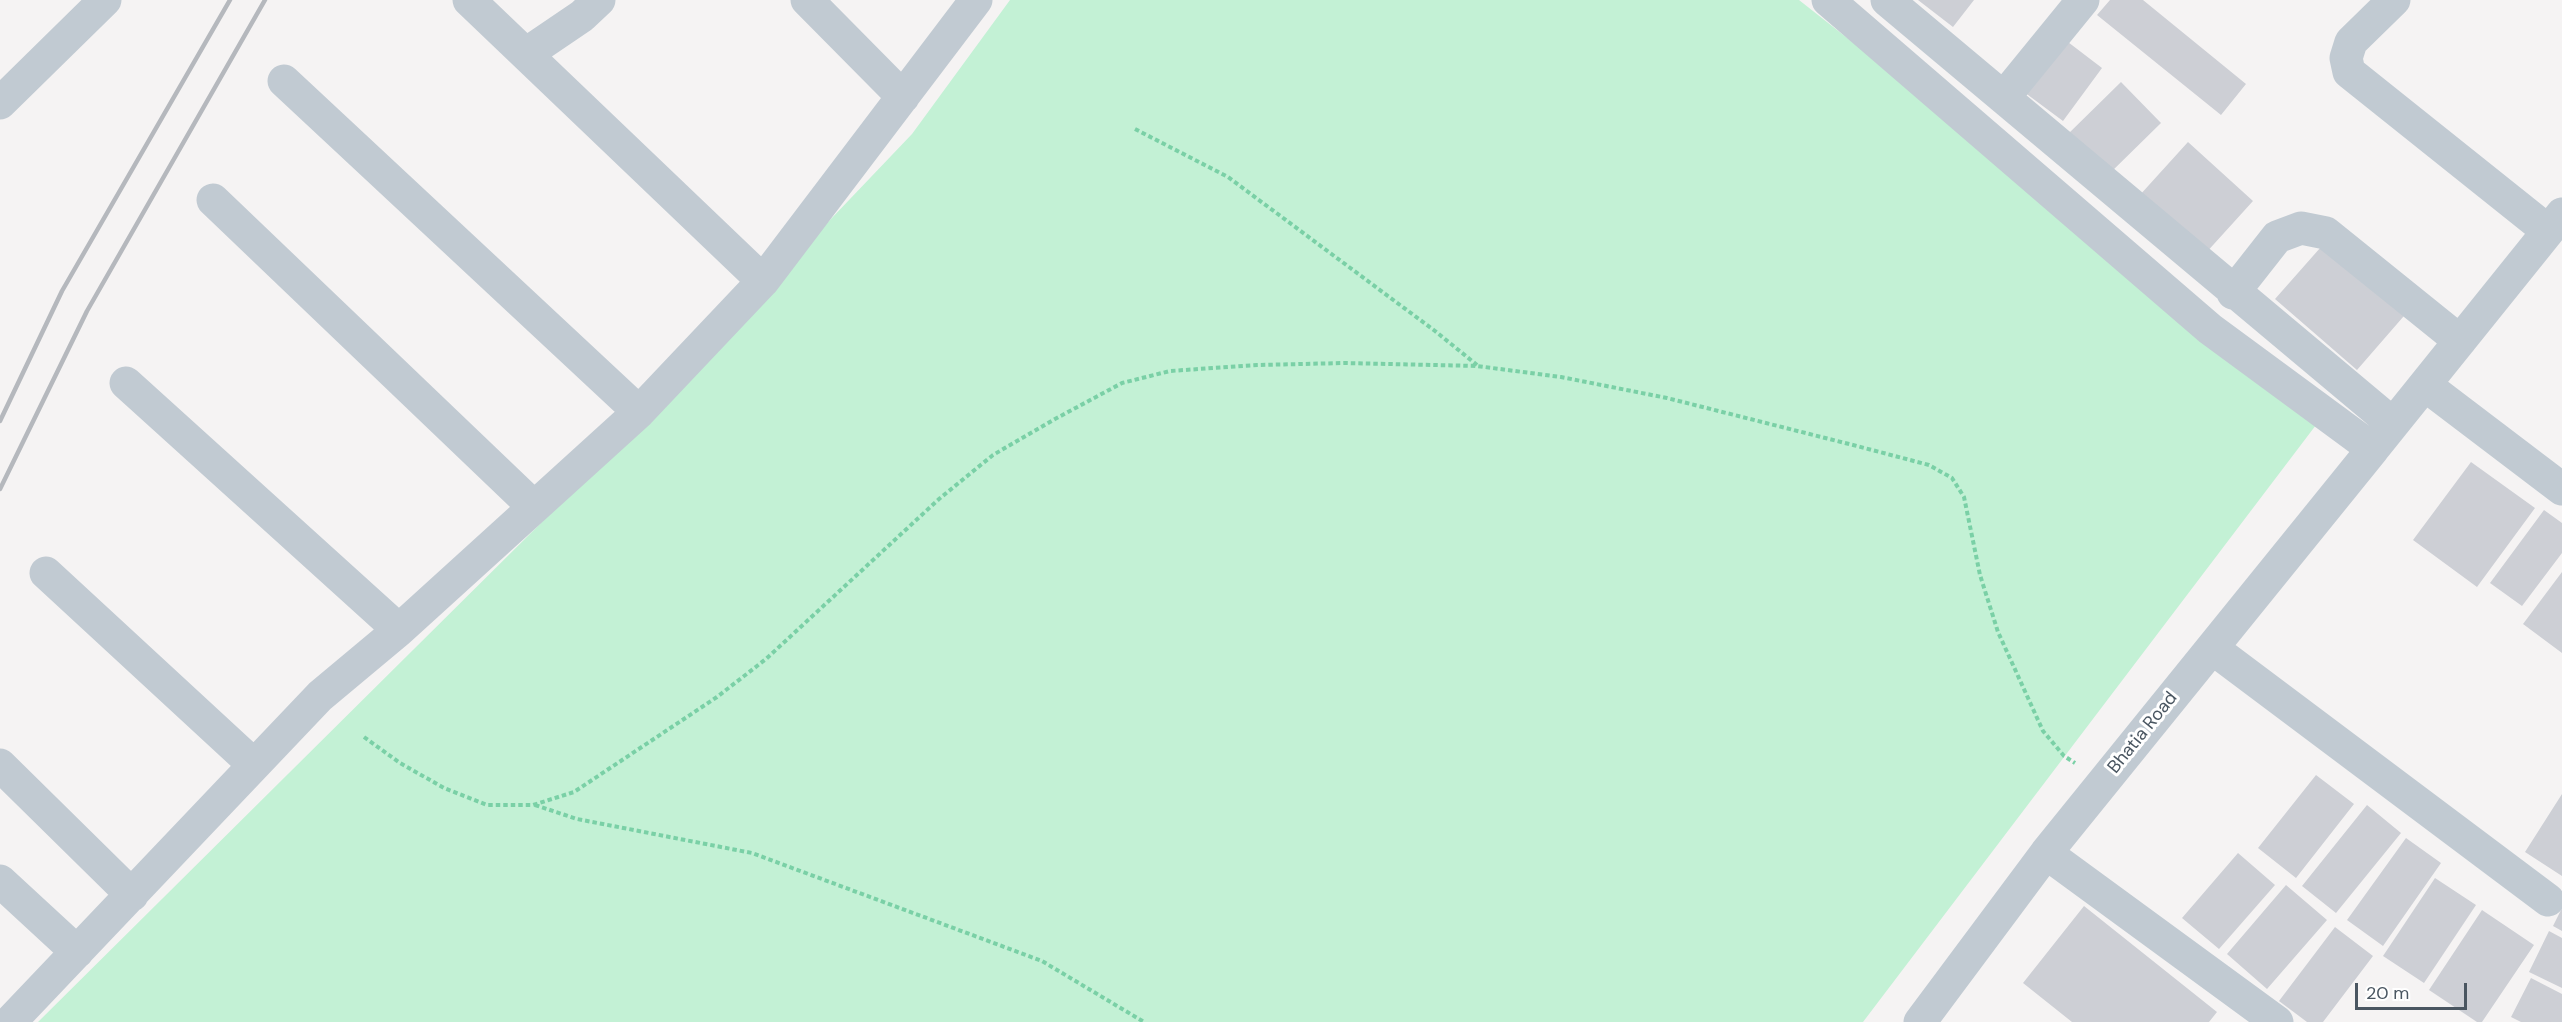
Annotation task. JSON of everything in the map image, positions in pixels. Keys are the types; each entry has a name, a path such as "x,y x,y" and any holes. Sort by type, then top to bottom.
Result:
{"street":[{"path":"0,103 105,0"},
{"path":"469,0 763,281"},
{"path":"526,54 582,16 599,0"},
{"path":"807,0 903,97"},
{"path":"10,1010 76,952 320,696 399,630 639,412 763,281 976,0"},
{"path":"1828,0 2210,329 2383,437"},
{"path":"1887,0 2233,292 2383,437"},
{"path":"2004,97 2083,0"},
{"path":"2394,0 2351,42 2346,58 2349,72 2555,222"},
{"path":"284,81 639,412"},
{"path":"213,200 534,507"},
{"name":"Bhatia Road","path":"1920,1022 2046,853 2555,222"},
{"path":"2233,292 2277,237 2301,228 2326,233 2460,341"},
{"path":"126,383 399,630"},
{"path":"2425,385 2562,489"},
{"path":"46,573 254,765"},
{"path":"2212,648 2548,900"},
{"path":"0,765 132,895"},
{"path":"2046,853 2277,1022"},
{"path":"0,881 76,952"}],"path":[{"path":"1135,129 1228,177 1426,324 1477,366"},
{"path":"364,737 400,763 444,788 487,805 533,805 574,792 717,698 766,659 887,545 993,455 1055,418 1122,383 1170,371 1257,365 1345,363 1477,366 1561,377 1667,398 1929,465 1952,478 1964,497 1980,574 1998,632 2043,730 2064,756 2102,783"},
{"path":"533,805 577,819 752,853 1042,961 1144,1022"}],"green space":[{"path":"1010,0 1799,0 1969,134 2316,425 1863,1022 38,1022 539,525 912,134"}],"building":[{"path":"1918,0 1974,0 1953,27"},
{"path":"2110,0 2143,0 2246,84 2221,115 2097,15"},
{"path":"2064,39 2102,68 2063,121 2024,92"},
{"path":"2121,82 2161,123 2107,176 2067,135"},
{"path":"2188,142 2253,201 2204,255 2139,196"},
{"path":"2328,239 2410,309 2357,370 2275,299"},
{"path":"2471,462 2535,508 2477,587 2413,540"},
{"path":"2544,510 2562,523 2562,553 2522,606 2490,583"},
{"path":"2562,572 2562,653 2523,624"},
{"path":"2316,775 2354,804 2296,878 2258,848"},
{"path":"2562,794 2562,876 2525,852"},
{"path":"2367,805 2401,833 2336,913 2302,886"},
{"path":"2406,838 2441,863 2383,946 2347,920"},
{"path":"2238,853 2275,885 2219,949 2182,918"},
{"path":"2435,878 2476,905 2424,983 2383,956"},
{"path":"2286,885 2327,920 2267,989 2227,954"},
{"path":"2084,906 2217,1012 2209,1022 2072,1022 2023,983"},
{"path":"2562,908 2562,931 2553,926"},
{"path":"2482,910 2534,945 2482,1022 2477,1022 2429,990"},
{"path":"2335,927 2373,956 2323,1022 2307,1022 2279,1001"},
{"path":"2549,931 2562,938 2562,988 2529,972"},
{"path":"2531,978 2562,994 2562,1022 2521,1022 2511,1017"}],"railway":[{"path":"0,421 62,291 230,0"},
{"path":"0,489 87,311 265,0"}]}
